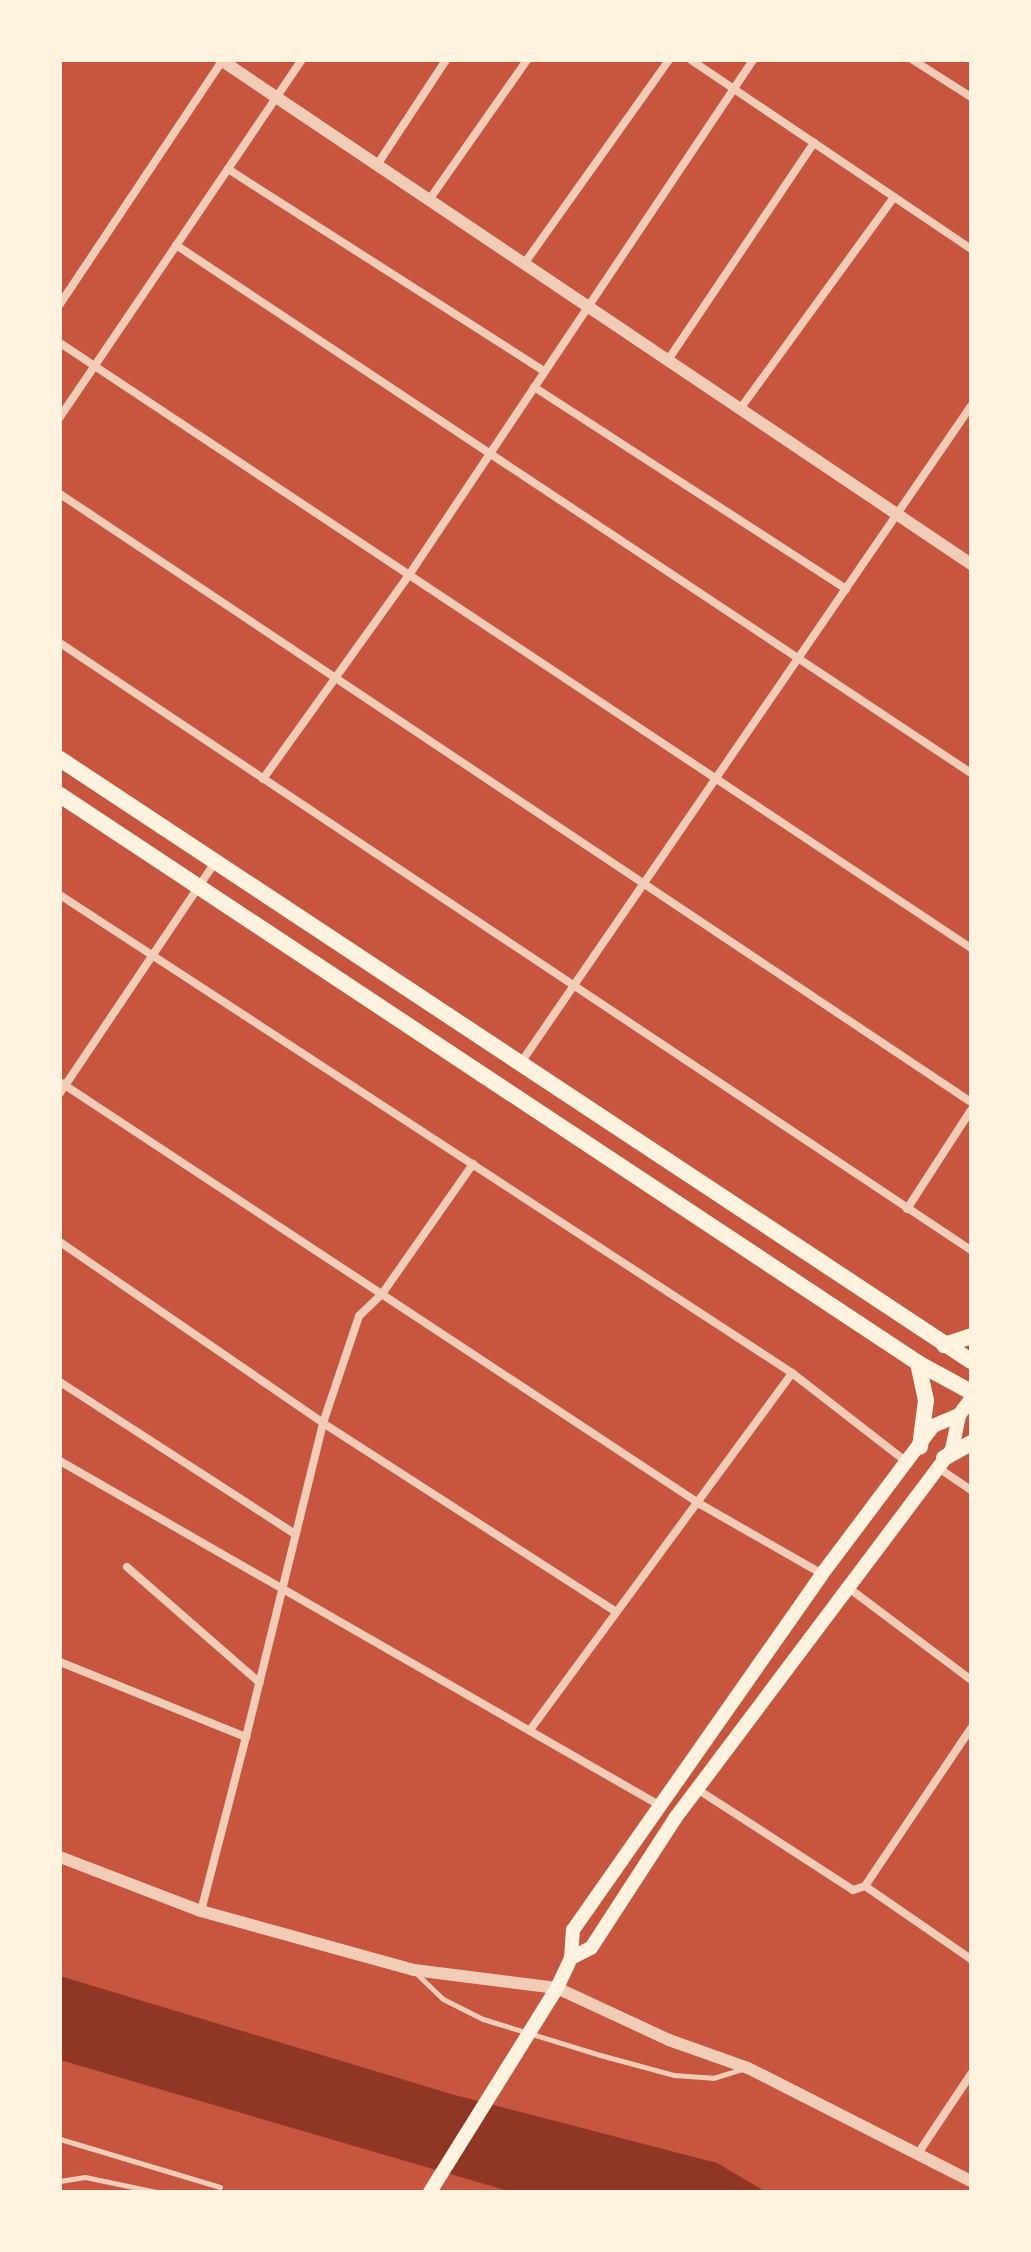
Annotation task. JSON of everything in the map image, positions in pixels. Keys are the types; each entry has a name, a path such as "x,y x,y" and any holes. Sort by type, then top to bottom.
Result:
{"main road":[{"path":"60,759 971,1361"},
{"path":"60,795 918,1363 971,1392"},
{"path":"944,1345 971,1336"},
{"path":"918,1363 926,1400 920,1447"},
{"path":"571,1958 591,1948 697,1789 846,1586 952,1449 959,1415 971,1399"},
{"path":"430,2192 557,1988 571,1958 573,1930 822,1574 933,1426 959,1415"},
{"path":"940,1462 971,1443"}],"street":[{"path":"60,304 222,60 971,564"},
{"path":"60,417 302,60"},
{"path":"377,165 446,60"},
{"path":"429,200 527,60"},
{"path":"524,264 669,60"},
{"path":"691,60 971,249"},
{"path":"263,779 336,682 407,578 753,60"},
{"path":"913,60 971,97"},
{"path":"668,360 814,143"},
{"path":"228,169 545,372"},
{"path":"740,409 894,197"},
{"path":"176,245 971,773"},
{"path":"60,343 407,578 971,948"},
{"path":"534,387 846,589"},
{"path":"520,1064 971,406"},
{"path":"60,494 336,682 971,1102"},
{"path":"60,643 971,1250"},
{"path":"215,862 155,957 62,1086 700,1504 822,1574"},
{"path":"60,895 792,1373 908,1463"},
{"path":"907,1209 971,1110"},
{"path":"201,1911 284,1590 323,1423 359,1316 382,1294 473,1164"},
{"path":"60,1242 323,1423 615,1611"},
{"path":"530,1730 615,1611 700,1504 792,1373"},
{"path":"60,1382 295,1534"},
{"path":"60,1461 659,1805"},
{"path":"940,1462 971,1490"},
{"path":"127,1567 260,1683"},
{"path":"846,1586 971,1680"},
{"path":"60,1662 246,1737"},
{"path":"697,1789 853,1890 865,1886 971,1728"},
{"path":"60,1857 201,1911 414,1970 557,1988 669,2040 748,2068 971,2181"},
{"path":"865,1886 971,1959"},
{"path":"919,2152 971,2074"}],"lane":[{"path":"414,1970 443,1999 483,2019 600,2055 674,2075 713,2078 748,2068"},
{"path":"60,2139 238,2192"},
{"path":"60,2181 85,2177 157,2192 225,2188"}],"shaded area":[{"path":"60,1976 451,2094 717,2163 766,2192 512,2192 60,2060"}]}
